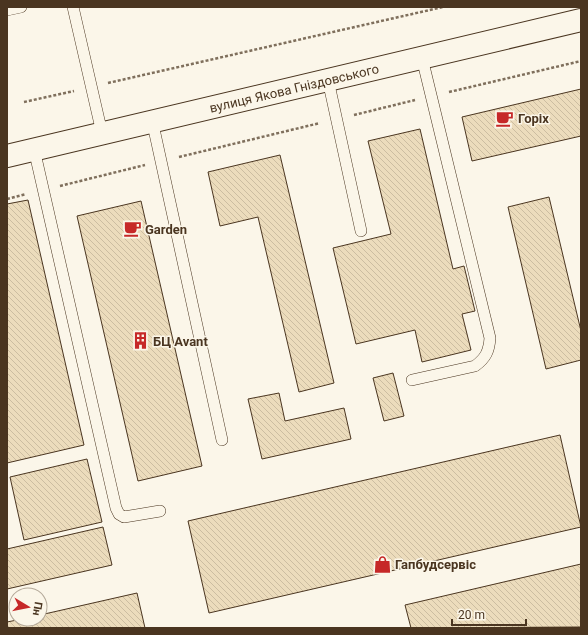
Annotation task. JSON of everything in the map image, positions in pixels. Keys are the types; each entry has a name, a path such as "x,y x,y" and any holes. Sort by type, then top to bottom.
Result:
{"street":[{"name":"вулиця Якова Гніздовського","path":"7,156 102,134 152,120 581,20"}],"lane":[{"path":"7,10 21,7"},
{"path":"73,7 102,134"},
{"path":"412,380 475,366 484,359 489,350 490,338 422,58"},
{"path":"328,80 361,231"},
{"path":"152,120 222,440"},
{"path":"34,149 116,508 119,514 124,517 160,511"}],"path":[{"path":"24,102 443,7"},
{"path":"346,117 581,61"},
{"path":"177,158 323,122"},
{"path":"53,187 146,165"},
{"path":"7,199 30,193"}],"building":[{"path":"581,89 581,136 472,161 462,117"},
{"path":"420,129 453,269 464,266 475,311 462,314 471,350 422,362 415,330 356,344 333,248 391,234 368,141"},
{"path":"280,155 334,383 299,392 258,217 220,226 208,172"},
{"path":"549,197 581,331 581,360 546,369 508,207"},
{"path":"28,200 84,445 7,463 7,204"},
{"name":"БЦ Avant","path":"141,201 202,466 138,481 77,216"},
{"path":"393,373 404,416 384,421 373,378"},
{"path":"279,393 285,421 344,408 351,439 262,459 248,399"},
{"path":"560,435 581,527 209,613 188,521"},
{"path":"87,459 102,522 24,540 10,477"},
{"path":"103,527 112,565 16,587 8,587 7,589 7,549"},
{"path":"581,564 581,627 411,628 405,605"},
{"path":"137,593 145,628 7,628 8,622 8,627 48,627 48,613"}],"place":[{"name":"Горіх","path":"505,118"},
{"name":"Garden","path":"132,229"},
{"name":"БЦ Avant","path":"140,341"},
{"name":"Гапбудсервіс","path":"382,564"}]}
